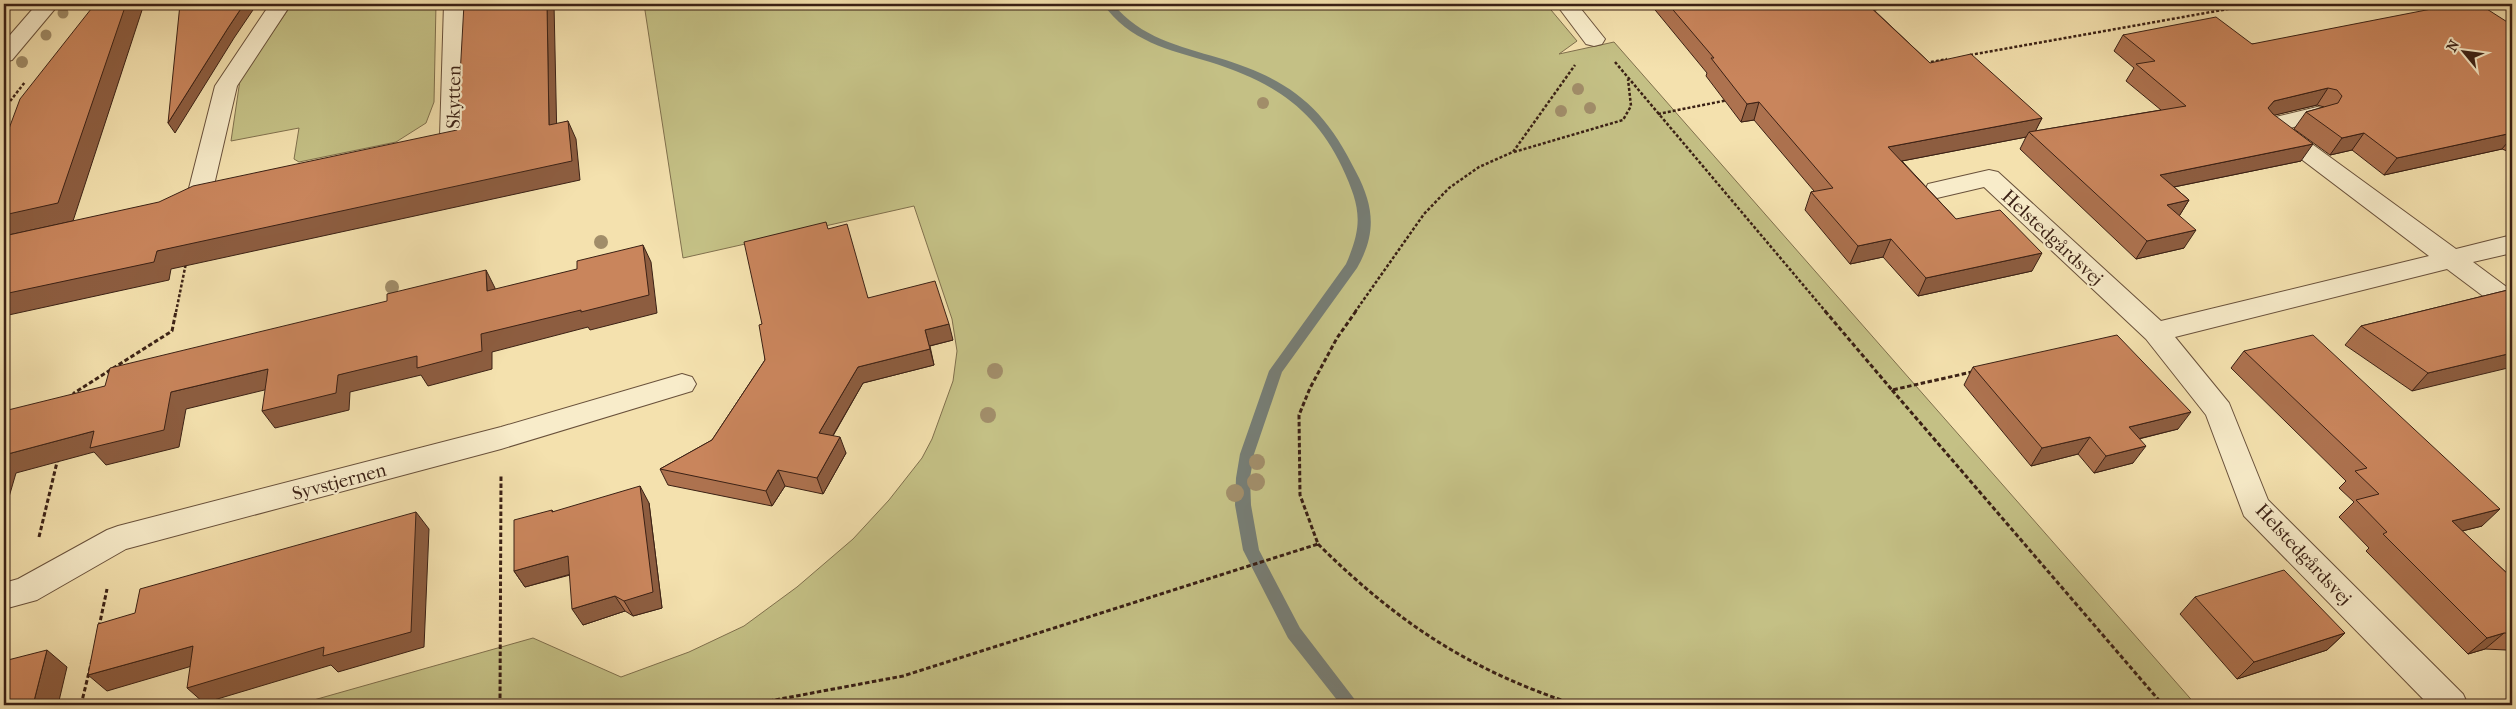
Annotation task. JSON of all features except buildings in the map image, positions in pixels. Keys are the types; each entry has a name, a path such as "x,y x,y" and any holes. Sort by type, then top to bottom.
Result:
{"street":[{"path":"4,55 48,4"},
{"path":"189,202 226,86 280,4"},
{"name":"Skytten","path":"403,152 452,141 455,4"},
{"path":"1566,4 1594,39"},
{"path":"2318,114 2271,125 2512,304"},
{"name":"Helstedgårdsvej","path":"1937,190 1989,178 2156,332 2219,412 2255,507 2451,705"},
{"path":"189,202 248,186"},
{"path":"2156,332 2512,244"},
{"name":"Syvstjernen","path":"15,593 118,539 501,438 682,384"}],"path":[{"path":"1968,56 2256,4"},
{"path":"2190,16 2197,22"},
{"path":"1513,152 1594,39 2163,705"},
{"path":"1920,64 1948,59"},
{"path":"1576,705 1502,679 1419,633 1353,580 1318,544 1300,495 1299,415 1310,388 1337,338 1424,214 1449,188 1479,167 1513,152 1628,117 1632,100 1627,76"},
{"path":"1657,114 1735,99"},
{"path":"72,402 74,393 172,331 189,202"},
{"path":"1892,390 1976,371"},
{"path":"500,705 501,438"},
{"path":"15,593 60,449"},
{"path":"97,637 118,539"},
{"path":"748,705 903,676 1293,554 1318,544"},
{"path":"81,705 92,656"}],"shaded area":[{"path":"292,4 436,4 434,102 426,123 396,142 299,162 294,159 299,128 231,141 240,80"},
{"path":"644,4 1546,4 1577,41 1559,54 1614,42 2196,705 296,705 533,638 621,677 689,652 744,626 797,587 853,539 889,500 922,458 932,439 953,381 957,351 952,319 914,206 683,258"}],"waterway":[{"path":"1108,4 1119,18 1147,38 1255,75 1280,88 1303,104 1330,134 1361,195 1364,206 1365,227 1358,251 1352,265 1276,371 1247,454 1243,478 1243,505 1251,550 1294,633 1351,705"}]}
